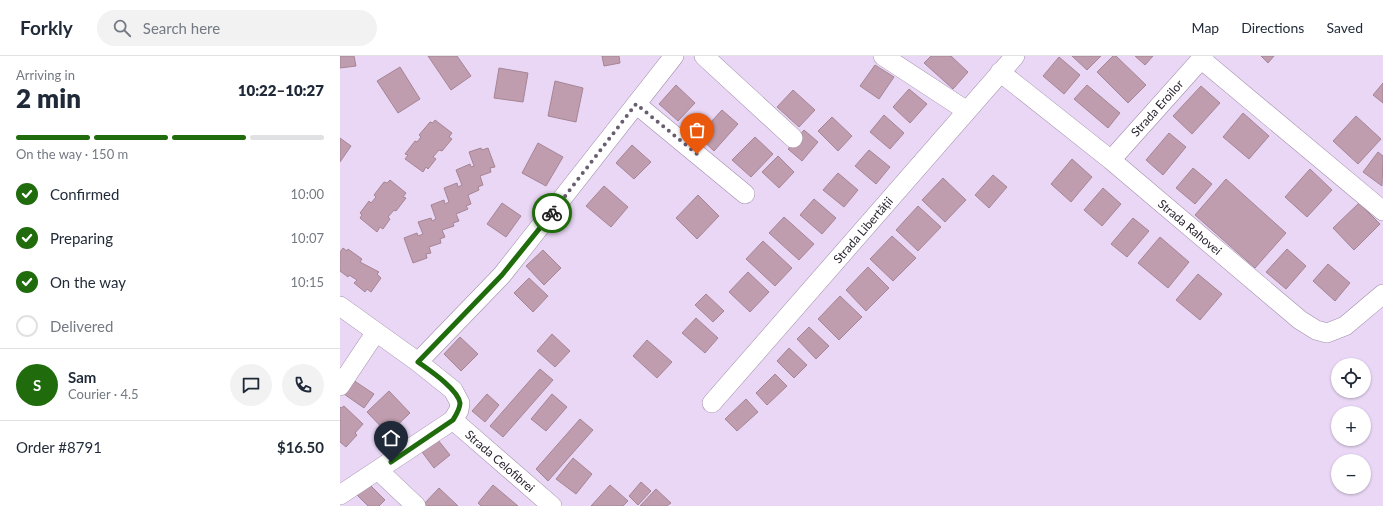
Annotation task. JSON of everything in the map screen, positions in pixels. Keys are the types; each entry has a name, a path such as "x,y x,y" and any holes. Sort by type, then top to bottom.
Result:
{"street":[{"path":"418,362 502,275 674,56"},
{"path":"704,56 792,138"},
{"path":"883,56 967,111"},
{"name":"Strada Libertății","path":"712,403 1015,56"},
{"path":"1203,58 1383,211"},
{"name":"Strada Eroilor","path":"1110,160 1203,58"},
{"name":"Strada Rahovei","path":"1000,72 1110,160 1300,320 1316,330 1327,333 1345,326 1383,294"},
{"path":"636,104 745,194"},
{"path":"340,306 418,362 453,390 460,403 459,410 453,420 340,495"},
{"path":"340,386 376,332"},
{"name":"Strada Celofibrei","path":"453,420 552,506"},
{"path":"378,470 416,506"}],"building":[{"path":"340,56 354,56 356,66 340,68"},
{"path":"428,56 457,56 471,76 451,90"},
{"path":"602,56 619,56 620,63 604,66"},
{"path":"931,56 951,56 968,72 953,89 924,63"},
{"path":"1072,56 1101,56 1087,70"},
{"path":"1113,56 1116,56 1146,85 1128,103 1097,72"},
{"path":"1135,56 1153,56 1145,65"},
{"path":"1261,56 1274,56 1268,63"},
{"path":"1059,57 1080,75 1064,94 1043,76"},
{"path":"875,65 894,77 879,99 860,86"},
{"path":"400,67 420,99 398,113 377,81"},
{"path":"499,68 528,73 523,102 494,98"},
{"path":"555,81 583,88 576,122 548,116"},
{"path":"1383,83 1383,103 1373,95"},
{"path":"676,85 695,103 678,121 659,104"},
{"path":"1087,85 1120,113 1108,128 1074,99"},
{"path":"1201,86 1220,103 1192,134 1173,116"},
{"path":"909,89 927,104 910,123 893,107"},
{"path":"793,90 815,110 799,127 777,107"},
{"path":"722,110 738,124 714,151 698,136"},
{"path":"1243,113 1269,136 1249,159 1223,137"},
{"path":"884,115 904,133 890,149 870,132"},
{"path":"1356,116 1381,139 1358,164 1333,141"},
{"path":"832,117 852,136 838,151 818,131"},
{"path":"435,120 452,133 449,137 452,139 442,151 439,150 433,157 436,159 428,169 426,167 423,172 405,159 408,155 405,154 415,141 417,142 421,137 419,135 430,122 433,123"},
{"path":"804,130 818,142 802,161 788,149"},
{"path":"1169,133 1186,147 1163,175 1146,160"},
{"path":"755,137 773,154 751,177 732,160"},
{"path":"340,138 351,146 340,162"},
{"path":"538,143 563,157 546,186 522,173"},
{"path":"632,145 651,162 634,179 616,163"},
{"path":"481,148 482,150 488,148 495,167 490,168 491,172 480,176 483,185 478,187 479,190 468,195 471,204 466,206 468,209 456,214 459,221 453,223 454,226 442,230 445,237 440,239 441,243 429,247 431,253 426,254 427,258 413,263 404,238 417,233 418,236 423,234 418,222 431,218 432,221 436,219 431,205 444,200 445,204 449,202 444,188 457,183 458,187 462,185 456,170 470,164 471,167 474,166 469,152"},
{"path":"869,150 890,167 876,184 855,166"},
{"path":"1378,152 1383,156 1382,186 1363,172"},
{"path":"778,156 794,172 779,188 762,172"},
{"path":"1072,159 1092,177 1071,202 1051,184"},
{"path":"1193,168 1212,184 1195,204 1176,188"},
{"path":"1310,169 1332,190 1307,217 1285,197"},
{"path":"838,173 858,190 844,207 823,190"},
{"path":"993,175 1007,187 989,208 975,195"},
{"path":"943,178 966,200 945,222 922,200"},
{"path":"1226,179 1286,233 1255,268 1195,215"},
{"path":"390,180 406,193 403,197 406,198 396,211 394,210 388,217 390,219 383,229 380,227 377,232 360,218 362,215 360,213 369,201 371,203 376,197 374,195 384,182 387,183"},
{"path":"604,186 628,207 611,227 586,206"},
{"path":"1103,188 1121,204 1102,226 1084,210"},
{"path":"698,195 719,216 697,239 676,218"},
{"path":"814,199 836,218 822,234 800,215"},
{"path":"502,203 521,216 506,237 487,224"},
{"path":"1359,203 1380,224 1354,250 1333,228"},
{"path":"918,206 941,227 918,251 896,230"},
{"path":"784,217 814,244 799,260 769,233"},
{"path":"1133,218 1149,231 1127,257 1111,244"},
{"path":"892,236 916,258 893,281 870,259"},
{"path":"1160,237 1189,262 1168,288 1138,263"},
{"path":"763,241 792,268 775,286 746,259"},
{"path":"343,248 347,251 348,249 362,259 360,262 379,272 377,274 381,278 371,292 367,289 365,292 354,283 357,280 349,275 348,277 340,271 340,252"},
{"path":"1287,249 1306,266 1286,289 1266,272"},
{"path":"543,250 561,268 544,285 526,266"},
{"path":"1328,264 1350,283 1335,301 1313,281"},
{"path":"868,267 889,288 866,311 846,290"},
{"path":"748,272 769,292 750,312 729,292"},
{"path":"1198,274 1222,294 1200,320 1176,300"},
{"path":"529,278 548,296 533,312 514,293"},
{"path":"706,294 724,311 713,322 695,305"},
{"path":"840,296 862,317 839,340 818,319"},
{"path":"696,318 718,338 705,353 682,333"},
{"path":"809,327 829,346 816,359 797,339"},
{"path":"552,334 570,351 555,367 537,351"},
{"path":"460,337 478,354 461,371 444,354"},
{"path":"647,340 672,362 657,378 633,356"},
{"path":"789,348 807,365 794,378 777,361"},
{"path":"540,369 553,380 503,437 490,426"},
{"path":"775,374 787,386 767,405 756,393"},
{"path":"353,380 374,394 364,408 344,394"},
{"path":"389,391 410,413 388,434 367,412"},
{"path":"487,394 499,405 485,422 472,411"},
{"path":"552,394 567,407 546,431 531,419"},
{"path":"746,399 758,412 737,431 725,419"},
{"path":"344,406 363,424 355,433 357,435 346,447 340,442 340,407 341,408"},
{"path":"580,419 593,430 548,481 536,469"},
{"path":"438,440 450,455 434,468 422,452"},
{"path":"573,458 592,474 576,494 556,479"},
{"path":"366,481 385,500 379,506 368,506 355,493"},
{"path":"641,482 651,491 638,505 629,496"},
{"path":"493,485 518,506 481,506 478,503"},
{"path":"610,485 628,501 623,506 591,506"},
{"path":"439,488 458,506 424,506 423,505"},
{"path":"656,489 671,503 667,506 640,506"}],"way so far":[{"path":"552,213 636,104 697,154"}],"route":[{"path":"391,462 453,420 459,410 460,403 453,390 418,362 502,275 552,213"}]}
